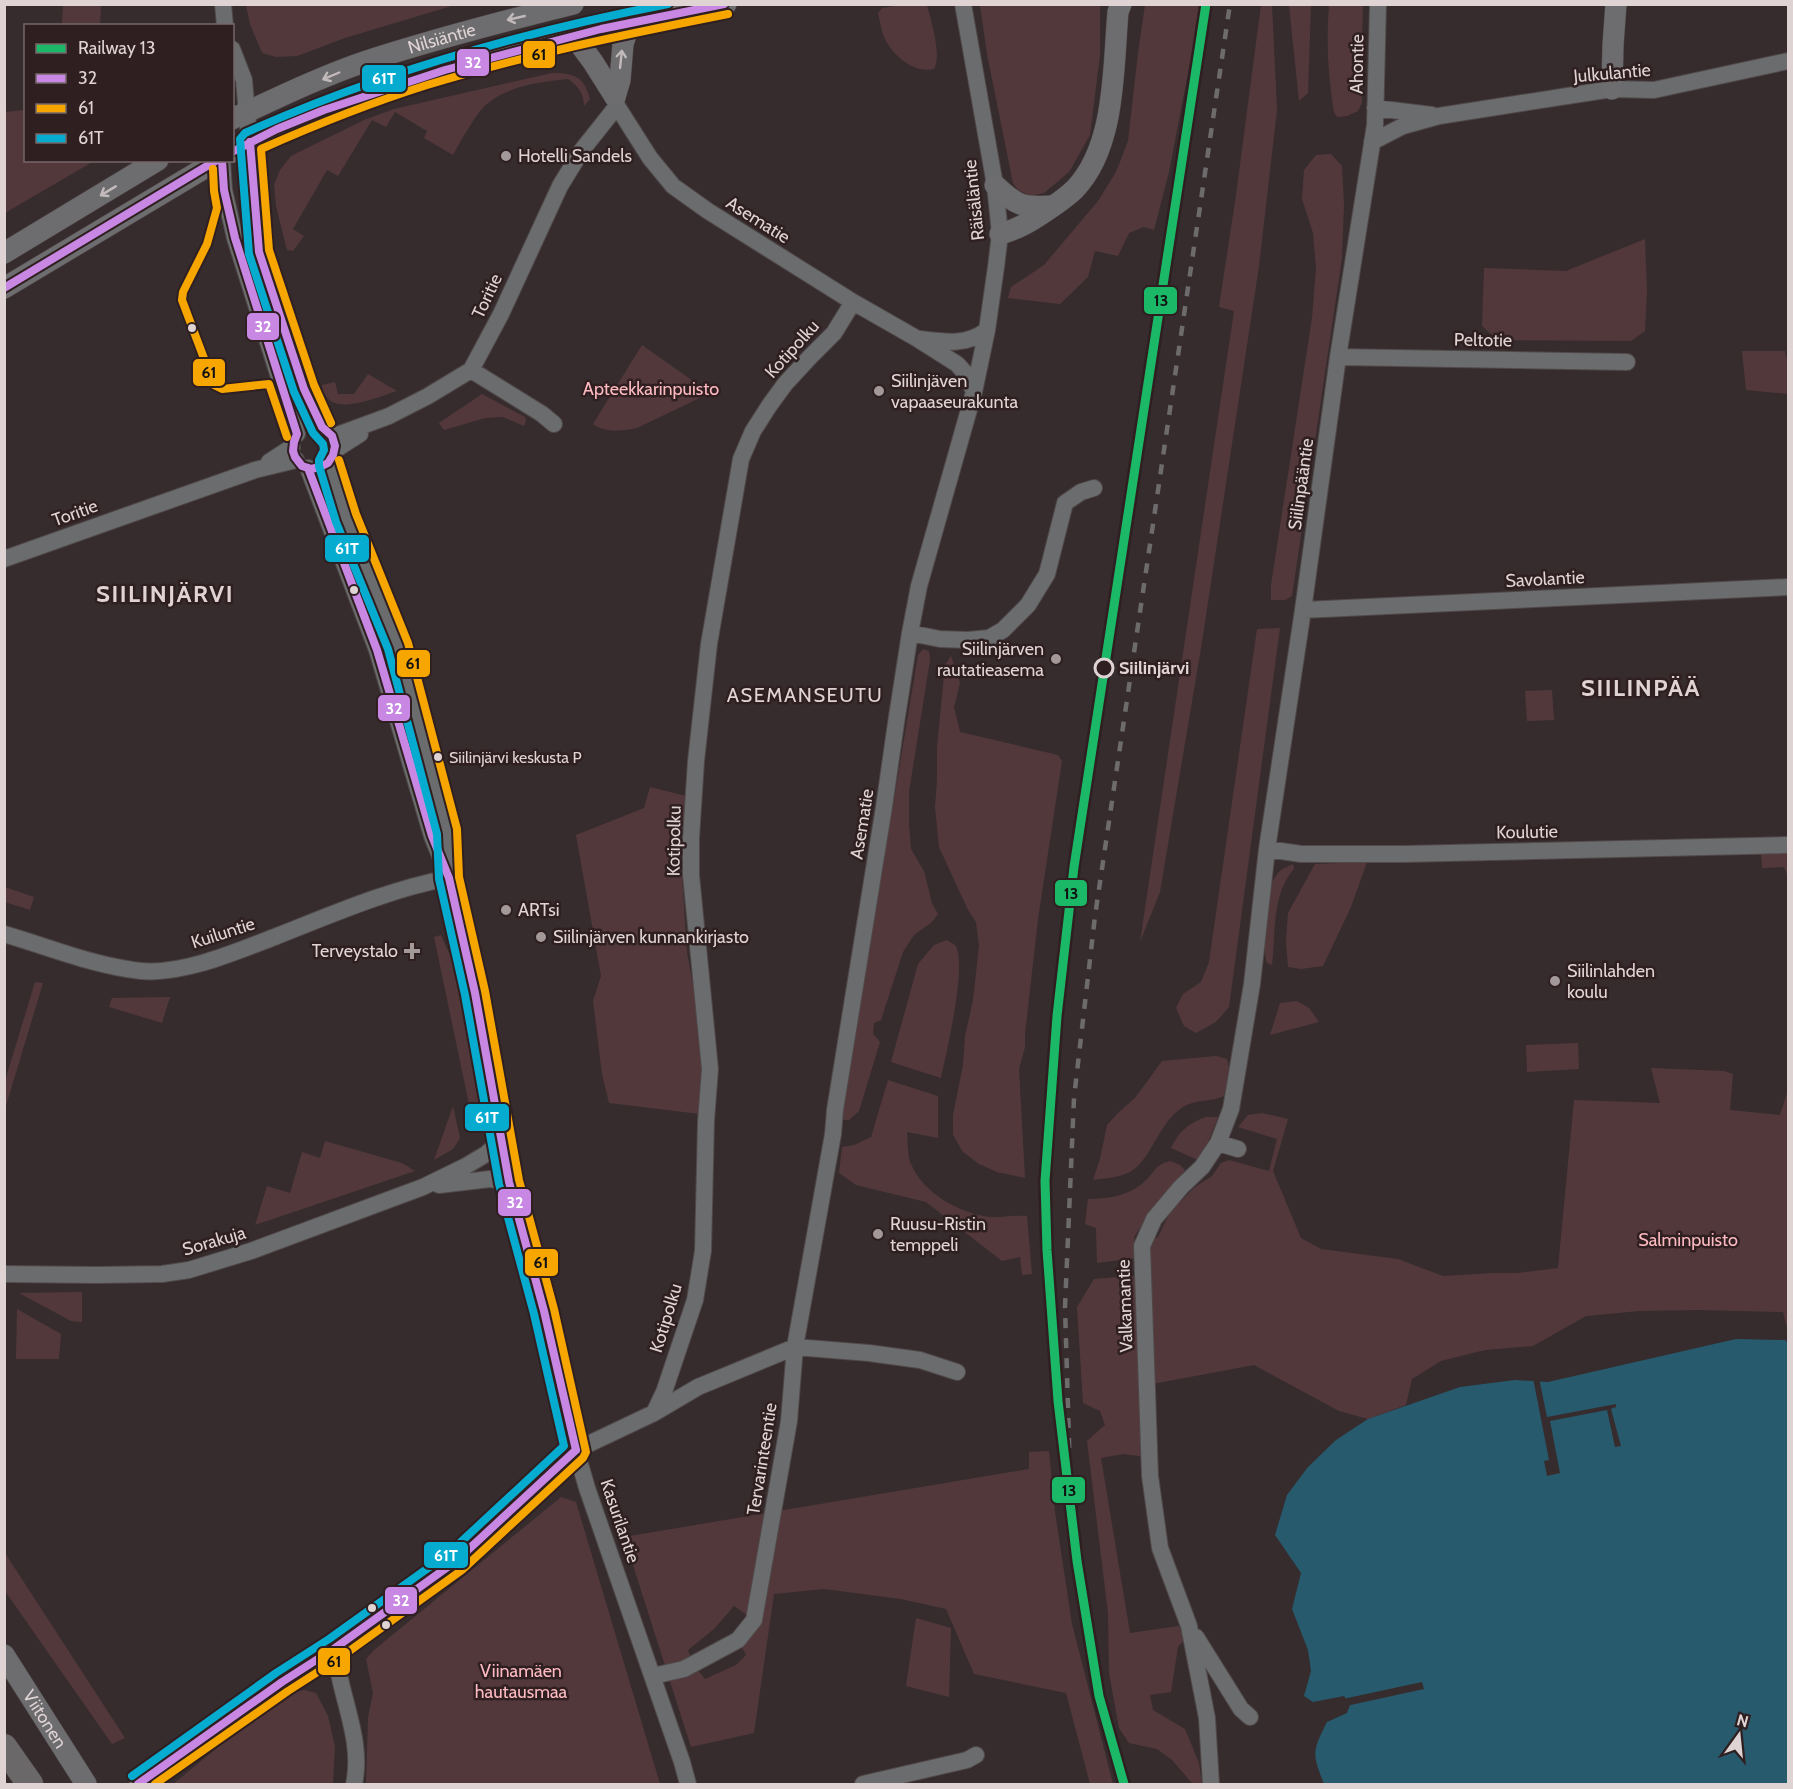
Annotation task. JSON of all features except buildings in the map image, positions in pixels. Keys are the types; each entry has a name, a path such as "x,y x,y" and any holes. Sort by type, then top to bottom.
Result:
{"highway":[{"path":"4,1747 30,1785"}],"main road":[{"name":"Nilsiäntie","path":"240,116 364,62 496,22 573,4"},
{"name":"Nilsiäntie","path":"241,147 327,109 447,69 573,35 726,4"},
{"path":"1612,88 1616,4"},
{"path":"1000,234 1015,230 1053,206 1075,188 1086,173 1106,130 1118,7"},
{"path":"616,102 623,44 630,22"},
{"path":"573,35 593,62 616,102"},
{"path":"4,253 155,162"},
{"path":"4,288 215,162"},
{"path":"995,185 1011,201 1021,205 1053,206"},
{"name":"Viitonen","path":"4,1655 86,1785"}],"street":[{"path":"223,4 225,24"},
{"name":"Räisäläntie","path":"963,4 995,185 1000,234 987,330 974,392"},
{"name":"Ahontie","path":"1373,134 1378,4"},
{"name":"Kasurilantie","path":"234,54 244,80 240,116 241,147 259,252 304,389 330,444 346,518 398,646 447,832 449,878"},
{"name":"Julkulantie","path":"1373,134 1439,116 1612,88 1654,90 1788,61"},
{"name":"Asematie","path":"616,102 650,159 673,186 708,211 853,302 957,364 967,375 974,392 919,586 910,633 833,1134 795,1347"},
{"name":"Toritie","path":"471,370 501,314 560,186 616,102"},
{"name":"Julkulantie","path":"1375,108 1439,116"},
{"name":"Siilinpääntie","path":"1267,849 1338,357 1373,134"},
{"name":"Kasurilantie","path":"222,162 224,190 235,238 298,452 377,650 432,836 449,878 475,993 509,1182 544,1311 576,1450 688,1785"},
{"path":"235,238 246,241 259,252"},
{"name":"Kotipolku","path":"654,1413 664,1392 695,1300 703,1251 706,1121 710,1069 691,875 691,838 696,761 709,644 737,480 742,454 769,406 785,384 834,333 853,302"},
{"name":"Asematie","path":"916,338 962,341 974,339 987,330"},
{"name":"Peltotie","path":"1338,357 1627,362"},
{"path":"330,444 309,427 298,452 315,469 330,444 428,396 471,370 542,414 554,424"},
{"name":"Toritie","path":"4,559 261,468 298,452"},
{"path":"910,633 939,639 968,640 989,638 1003,630 1028,605 1047,574 1065,503 1081,492 1094,488"},
{"name":"Savolantie","path":"1303,610 1788,588"},
{"name":"Koulutie","path":"1267,849 1301,854 1405,854 1788,845"},
{"name":"Valkamantie","path":"1211,1785 1207,1719 1190,1626 1160,1548 1150,1476 1142,1246 1154,1219 1181,1187 1202,1167 1218,1143 1231,1109 1252,984 1267,849"},
{"name":"Kuiluntie","path":"4,934 106,965 143,971 179,968 227,955 415,884 449,878"},
{"name":"Sorakuja","path":"4,1274 162,1274 189,1270 251,1251 423,1187 466,1166 486,1154 502,1140"},
{"path":"1218,1143 1238,1149"},
{"name":"Sorakuja","path":"423,1187 490,1179 509,1182"},
{"path":"138,1785 456,1561 576,1450 654,1413 698,1387 795,1347 920,1360 957,1372"},
{"name":"Tervarinteentie","path":"653,1676 684,1669 738,1640 754,1620 789,1421 795,1347"},
{"path":"1190,1626 1235,1700 1250,1717"},
{"path":"335,1648 336,1668 357,1756 354,1785"},
{"path":"863,1785 967,1760 976,1755"}],"green space":[{"path":"246,4 455,5 345,38 297,56 276,57 262,53 250,24"},
{"path":"909,4 927,5 937,55 934,69 919,69 904,62 892,50 884,37 878,13 882,8"},
{"path":"63,5 101,5 100,24 62,24"},
{"path":"980,5 1100,5 1100,55 1090,135 1069,172 1044,193 1030,196 1018,190 1013,183 987,54"},
{"path":"1145,5 1201,5 1169,172 1154,230 1144,227 1129,233 1118,256 1095,251 1088,277 1060,304 1008,298 1011,287 1044,265 1098,201 1116,172 1128,141"},
{"path":"1261,5 1272,5 1277,110 1259,266 1202,642 1160,892 1140,942 1234,311 1219,307"},
{"path":"1289,5 1311,5 1308,93 1299,101"},
{"path":"1329,5 1363,5 1362,103 1358,111 1347,116 1337,117 1334,112 1328,58"},
{"path":"552,73 577,77 585,85 590,99 584,106 579,90 568,79 526,85 505,92 483,107 453,155 424,138 427,131 395,112 386,127 372,120 338,176 327,170 293,229 304,236 293,251 287,250 276,206 274,185 280,170 291,156 364,120 394,109"},
{"path":"24,110 24,162 92,162 5,213 5,112"},
{"path":"1331,154 1342,166 1344,205 1342,258 1292,596 1285,600 1271,600 1271,585 1312,318 1316,268 1313,233 1302,199 1304,170 1316,155"},
{"path":"1645,239 1647,291 1645,331 1631,341 1498,340 1482,326 1484,268 1566,271"},
{"name":"Apteekkarinpuisto","path":"642,345 710,393 637,428 614,430 598,427 593,424"},
{"path":"1742,351 1785,351 1788,365 1788,394 1746,390"},
{"path":"368,374 397,391 354,404 333,402 326,396 322,385 335,382 338,394 354,394"},
{"path":"482,394 525,417 524,426 503,417 485,418 444,430 439,423"},
{"path":"1280,628 1229,1007 1216,1022 1196,1033 1184,1026 1176,1008 1183,994 1201,982 1209,962 1257,629"},
{"path":"923,649 929,651 930,660 909,792 909,824 911,849 924,871 932,903 938,914 932,922 914,935 903,952 881,1020 874,1023 873,1034 880,1042 859,1111 849,1120 841,1120 918,655"},
{"path":"951,656 960,683 954,707 960,732 1058,755 1062,761 1038,919 1025,1047 1019,1069 1025,1178 997,1172 979,1164 963,1152 953,1135 953,1115 973,1000 979,946 976,922 968,910 939,847 935,807 937,747 945,665"},
{"path":"1552,690 1554,720 1527,721 1525,691"},
{"path":"650,787 686,796 680,845 687,952 699,1019 702,1058 700,1114 609,1103 602,1074 593,1001 601,976 576,835 644,808"},
{"path":"1788,851 1788,877 1784,867 1762,868 1761,853"},
{"path":"1367,862 1351,907 1323,966 1301,969 1288,967 1286,942 1288,913 1315,864"},
{"path":"1293,864 1294,869 1281,891 1278,903 1272,965 1267,963 1264,942 1267,901 1275,878 1281,870"},
{"path":"5,887 34,897 30,910 5,902"},
{"path":"441,935 457,971 485,1098 485,1109 470,1109 434,937"},
{"path":"947,940 955,945 959,970 955,1009 941,1078 891,1062 918,964 934,945"},
{"path":"35,982 43,983 5,1109 5,1081"},
{"path":"170,997 162,1023 109,1007 112,998"},
{"path":"1297,1001 1309,1008 1319,1022 1270,1035 1280,1003"},
{"path":"1578,1043 1579,1069 1527,1072 1526,1045"},
{"path":"1216,1056 1227,1059 1229,1068 1224,1096 1183,1107 1161,1131 1144,1159 1130,1172 1116,1177 1093,1180 1107,1125 1135,1098 1162,1061"},
{"name":"Salminpuisto","path":"1651,1068 1724,1071 1733,1074 1730,1110 1780,1115 1788,1090 1788,1332 1783,1312 1639,1311 1586,1316 1533,1346 1485,1350 1441,1361 1412,1379 1406,1405 1368,1419 1339,1411 1254,1365 1147,1385 1148,1457 1123,1454 1101,1458 1130,1633 1179,1626 1184,1640 1178,1647 1171,1692 1150,1695 1153,1710 1185,1729 1199,1763 1202,1784 1193,1784 1172,1760 1157,1749 1129,1743 1119,1728 1109,1673 1108,1613 1087,1441 1105,1425 1100,1411 1083,1403 1077,1307 1094,1279 1144,1275 1142,1246 1158,1237 1170,1212 1195,1187 1212,1176 1221,1163 1229,1160 1269,1171 1277,1139 1238,1127 1248,1115 1262,1113 1288,1119 1273,1171 1301,1238 1321,1249 1398,1259 1443,1276 1518,1273 1558,1268 1574,1100 1660,1103"},
{"path":"888,1080 938,1096 938,1138 907,1132 911,1164 924,1184 943,1200 978,1215 1027,1216 1032,1274 1022,1275 1020,1257 1002,1261 926,1202 856,1185 839,1173 842,1147 854,1145 871,1137"},
{"path":"453,1106 460,1138 453,1149 434,1160"},
{"path":"1206,1117 1218,1117 1198,1160 1171,1148 1185,1128"},
{"path":"325,1141 402,1163 415,1171 255,1225 267,1186 290,1193 302,1152 320,1158"},
{"path":"1170,1161 1185,1170 1151,1211 1134,1237 1136,1258 1097,1263 1096,1228 1085,1224 1088,1199 1111,1197 1132,1190 1145,1181 1158,1167"},
{"path":"82,1292 82,1322 71,1321 19,1293"},
{"path":"17,1309 61,1334 59,1359 16,1359"},
{"path":"1049,1451 1055,1512 1072,1624 1113,1784 1090,1784 1066,1693 974,1674 946,1609 901,1599 824,1589 774,1594 754,1733 691,1747 624,1537 1029,1469 1029,1452","holes":["734,1606 754,1620 738,1640 746,1655 736,1665 705,1679 693,1664 688,1650 714,1629"]},
{"name":"Viinamäen hautausmaa","path":"561,1497 576,1502 660,1784 366,1784 368,1718 373,1693 366,1659 374,1650"},
{"path":"4,1553 125,1738 112,1744 5,1591"},
{"path":"916,1618 951,1628 949,1697 906,1686"},
{"path":"304,1690 316,1693 328,1716 335,1747 333,1784 173,1784 288,1694"}],"water":[{"path":"1736,1339 1785,1340 1788,1343 1788,1784 1324,1784 1317,1765 1316,1747 1327,1722 1347,1713 1350,1705 1344,1696 1313,1702 1304,1696 1311,1671 1308,1650 1292,1609 1301,1573 1275,1535 1287,1495 1308,1467 1336,1440 1368,1419 1460,1387 1515,1380 1548,1382"}],"pier":[{"path":"1533,1378 1539,1378 1547,1417 1616,1404 1616,1407 1611,1409 1621,1446 1615,1447 1607,1410 1550,1421 1560,1473 1547,1476 1544,1461 1549,1460"},
{"path":"1422,1682 1424,1689 1346,1706 1343,1699"}],"railway":[{"path":"1071,1508 1065,1307 1074,1098 1095,916 1230,4"}],"rail line":[{"name":"13","path":"1124,1784 1099,1696 1077,1561 1058,1401 1047,1250 1045,1181 1057,1016 1074,867 1206,4"}],"transit line":[{"name":"61T","path":"132,1776 449,1553 564,1446 534,1314 499,1184 465,995 439,879 437,834 388,649 336,522 319,466 324,450 323,444 313,433 294,392 249,254 240,139 245,133 296,111 453,56 560,27 668,4"},
{"name":"32","path":"234,151 277,129 324,110 445,70 601,29 724,4"},
{"name":"61","path":"331,423 314,385 269,250 261,149 364,107 464,74 576,46 728,14"},
{"name":"32","path":"222,162 224,190 235,238 297,434 293,451 302,466 311,469 320,467 328,463 335,446 332,436 322,427 304,389 259,252 250,142"},
{"name":"32","path":"4,288 214,162"},
{"name":"61","path":"213,169 217,208 207,244 183,292 182,300 214,385 222,389 269,384 287,437"},
{"name":"61","path":"155,1784 288,1691 341,1657 462,1570 583,1458 586,1452 554,1309 519,1180 485,991 459,877 457,829 408,643 356,514 339,460"},
{"name":"32","path":"308,468 377,650 432,836 449,878 475,993 509,1182 544,1311 576,1450"},
{"name":"32","path":"138,1784 456,1561 576,1450"}],"place":[{"name":"Hotelli Sandels","path":"506,156"},
{"name":"Siilinjäven vapaaseurakunta","path":"879,391"},
{"name":"Siilinjärven rautatieasema","path":"1056,659"},
{"name":"Siilinjärvi","path":"1104,668"},
{"name":"Siilinjärvi keskusta P","path":"438,757"},
{"name":"ARTsi","path":"506,910"},
{"name":"Siilinjärven kunnankirjasto","path":"541,937"},
{"name":"Terveystalo","path":"412,951"},
{"name":"Siilinlahden koulu","path":"1555,981"},
{"name":"Ruusu-Ristin temppeli","path":"878,1234"}],"district":[{"name":"SIILINJÄRVI","path":"165,594"},
{"name":"SIILINPÄÄ","path":"1641,688"},
{"name":"ASEMANSEUTU","path":"805,695"}]}
